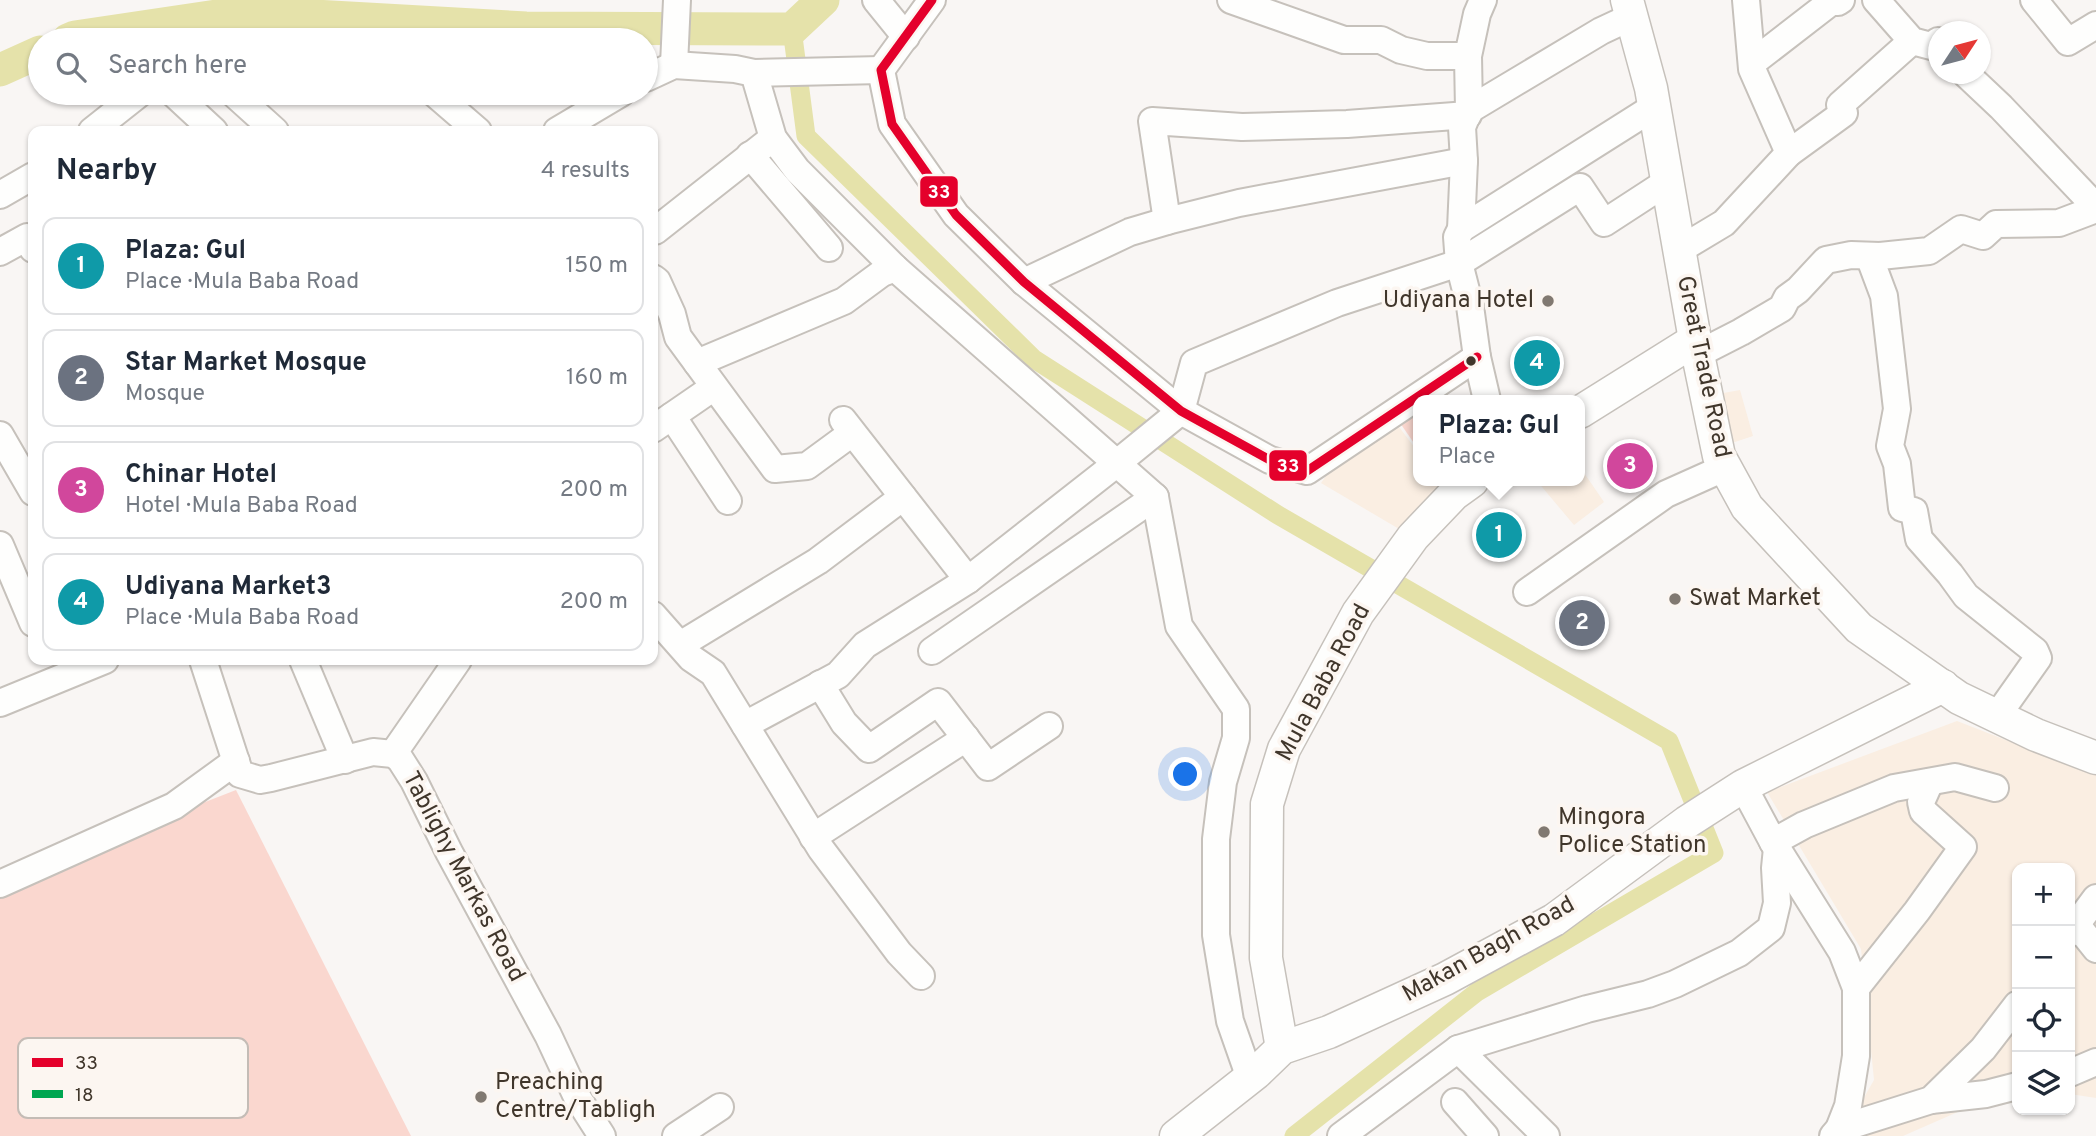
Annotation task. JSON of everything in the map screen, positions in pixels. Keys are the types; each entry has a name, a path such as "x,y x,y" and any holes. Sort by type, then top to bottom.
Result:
{"main road":[{"name":"Great Trade Road","path":"1629,8 1651,88 1696,347 1719,456 1746,507 1859,628 1959,698 2036,735 2096,758"},
{"path":"1585,409 1696,347"},
{"name":"Mula Baba Road","path":"1282,1048 1266,958 1266,804 1283,749 1358,613 1413,537 1465,486"},
{"name":"Makan Bagh Road","path":"1179,1136 1251,1079 1282,1048 1329,1032 1445,979 1554,920 1731,793 1942,686"}],"street":[{"path":"658,66 677,0"},
{"path":"876,0 903,33"},
{"path":"932,0 903,33 881,70 892,124 956,215 1024,282 1181,411 1270,460 1307,471 1413,399"},
{"path":"1231,0 1344,40 1381,40 1401,50 1427,56 1468,56"},
{"path":"1483,0 1477,14 1468,56 1468,113 1462,127 1464,160 1461,229 1457,237 1459,262 1487,395"},
{"path":"1746,0 1752,69 1789,153"},
{"path":"1752,63 1831,2 1840,0"},
{"path":"2034,0 2068,42 2096,25"},
{"path":"1679,250 1724,223 1789,153 1843,113 1840,105 1925,41 1879,1"},
{"path":"1167,221 1152,121 1242,127 1346,124 1468,113 1601,31 1629,8"},
{"path":"658,73 735,69 754,73 881,70"},
{"path":"754,73 773,138 797,170 895,268 1155,497 1179,626 1236,709 1236,738 1223,782 1216,839 1216,935 1230,1021 1251,1079"},
{"path":"1696,347 1741,332 1782,308 1787,298 1826,260 1851,255 1929,251 1961,229 1983,236 1996,224 2059,223 2096,208 1977,84"},
{"path":"98,126 124,105"},
{"path":"186,105 209,126"},
{"path":"246,105 269,126"},
{"path":"448,105 472,126"},
{"path":"565,126 601,105"},
{"path":"1461,229 1654,107"},
{"path":"658,229 773,138"},
{"path":"750,155 829,248"},
{"path":"1024,282 1130,232 1167,221 1239,203 1464,160"},
{"path":"0,195 28,179"},
{"path":"745,725 838,675 865,645 968,580 1116,464 1181,411 1194,363 1337,303 1459,262 1580,187 1605,223 1667,182"},
{"path":"0,252 27,237 28,239"},
{"path":"1869,256 1885,296 1897,409 1890,446 1897,464 1902,508 1914,511 1919,539 1966,596 2035,651 2038,658 1997,716"},
{"path":"696,363 844,301 882,273 895,268"},
{"path":"658,283 672,314 678,337 775,469 807,466 848,427 968,580"},
{"path":"1419,395 1477,356"},
{"path":"715,387 662,422 728,501"},
{"path":"0,435 28,483"},
{"path":"1527,592 1666,494 1724,468"},
{"path":"680,645 818,561 903,497"},
{"path":"932,651 1155,497"},
{"path":"0,545 16,576 28,609"},
{"path":"658,621 691,658 713,673 813,837 899,953 921,976"},
{"path":"0,703 93,665"},
{"path":"0,884 174,806 236,761 205,665"},
{"path":"305,665 345,760"},
{"path":"393,754 455,665"},
{"path":"820,684 844,723 869,749 938,702 988,767 1049,726"},
{"path":"813,837 966,738"},
{"name":"Tablighy Markas Road","path":"236,761 240,774 260,779 373,751 393,754 407,768 548,1035 577,1097 602,1136"},
{"path":"1775,845 1804,825 1894,789 1955,777 1995,788"},
{"path":"1856,988 1917,911 1963,846 1923,811 1921,803 1930,782"},
{"path":"1731,793 1775,845 1842,952 1856,988 1856,1056 1848,1106 1836,1132"},
{"path":"1341,1136 1458,1049 1587,1009 1648,994 1739,953 1771,928 1777,903 1775,845"},
{"path":"2075,926 2096,898"},
{"path":"2075,931 2096,949"},
{"path":"1931,1100 1983,1049 2012,1011"},
{"path":"1458,1049 1546,1136"},
{"path":"2075,1071 2096,1062"},
{"path":"1836,1132 1931,1100 1986,1094 2012,1087"},
{"path":"1455,1102 1485,1136"},
{"path":"676,1136 720,1107"}],"shaded area":[{"path":"1740,390 1753,436 1717,448 1707,396"},
{"path":"1413,410 1413,442 1398,420"},
{"path":"1393,419 1413,445 1413,486 1447,486 1454,493 1411,536 1321,483 1339,458"},
{"path":"1585,474 1604,502 1574,525 1541,486 1585,486"},
{"path":"1957,721 2096,775 2096,1098 2075,1095 2075,863 2012,863 2012,1088 1903,1136 1842,1136 1874,1080 1861,949 1767,792"},
{"path":"236,790 411,1136 0,1136 0,882"}],"waterway":[{"path":"658,28 792,29 823,0"},
{"path":"136,28 244,12 526,28"},
{"path":"792,29 806,136 1034,359 1278,515 1669,741 1714,853 1477,992 1294,1136"},
{"path":"0,70 28,57"}],"transit line":[{"name":"33","path":"932,0 881,70 892,124 956,215 1024,282 1181,411 1270,460 1307,471 1413,400"},
{"name":"33","path":"1420,395 1477,357"}],"place":[{"name":"Udiyana Hotel","path":"1548,301"},
{"name":"Udiyana Market3","path":"1537,363"},
{"name":"Chinar Hotel","path":"1630,466"},
{"name":"Plaza: Gul","path":"1499,535"},
{"name":"Swat Market","path":"1675,599"},
{"name":"Star Market Mosque","path":"1582,623"},
{"name":"Mingora Police Station","path":"1544,832"},
{"name":"Preaching Centre/Tabligh","path":"481,1097"}]}
